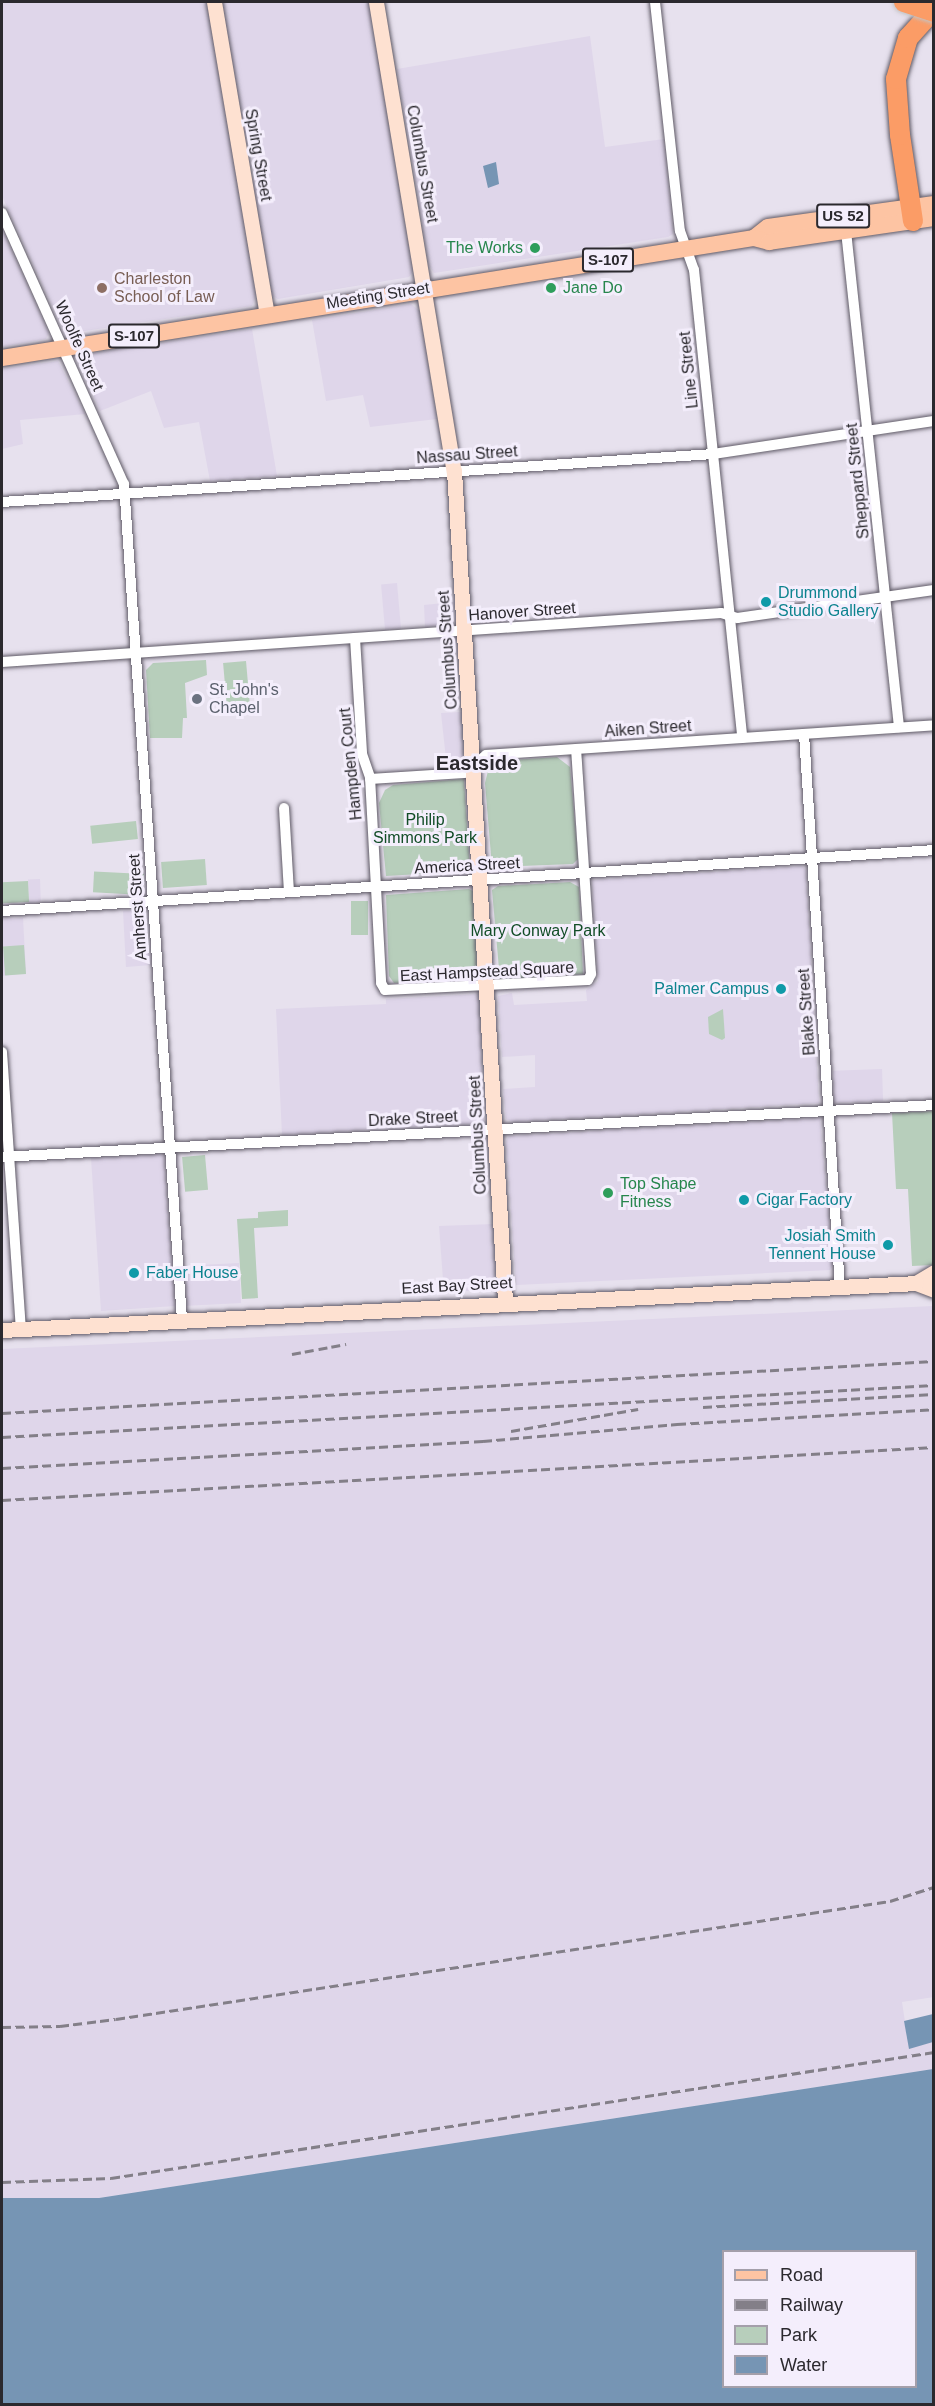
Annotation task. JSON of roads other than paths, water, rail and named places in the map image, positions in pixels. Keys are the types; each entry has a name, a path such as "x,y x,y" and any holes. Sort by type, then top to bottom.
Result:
{"highway":[{"path":"904,2 933,10 908,38 896,79 900,135 913,214"}],"main road":[{"name":"Meeting Street","path":"755,237 769,242 846,231 913,214 933,204"},
{"name":"Meeting Street","path":"2,358 424,288 755,237 768,227 913,214 933,218"}],"street":[{"name":"Spring Street","path":"214,2 267,314"},
{"name":"Columbus Street","path":"376,2 454,471 497,1130 505,1301"},
{"name":"Line Street","path":"655,2 680,231 694,270 742,738"},
{"name":"Woolfe Street","path":"2,213 124,484 124,492"},
{"name":"Sheppard Street","path":"846,231 899,727"},
{"name":"Nassau Street","path":"2,502 713,454 933,421"},
{"name":"Amherst Street","path":"124,492 182,1319"},
{"name":"Hanover Street","path":"2,662 730,615 737,618 933,590"},
{"name":"Hampden Court","path":"355,639 362,754 370,779 376,886"},
{"name":"Aiken Street","path":"370,779 464,773 486,756 933,725"},
{"name":"Blake Street","path":"804,734 840,1287"},
{"path":"576,749 585,874"},
{"path":"284,808 289,892"},
{"name":"America Street","path":"2,911 812,860 933,850"},
{"name":"East Hampstead Square","path":"376,886 381,983 385,990 487,987 588,980 585,874"},
{"path":"2,1052 5,1157 21,1328"},
{"name":"Drake Street","path":"5,1157 933,1105"},
{"path":"916,1283 933,1272"},
{"path":"916,1283 933,1290"},
{"name":"East Bay Street","path":"2,1330 505,1301 916,1283"}],"water":[{"path":"496,162 499,184 488,188 483,166"},
{"path":"933,2014 933,2042 909,2049 904,2021"},
{"path":"933,2069 933,2404 2,2404 2,2198 99,2198"}],"railway":[{"path":"292,1354 346,1344"},
{"path":"2,1413 934,1361"},
{"path":"2,1437 934,1385"},
{"path":"703,1407 934,1394"},
{"path":"511,1431 638,1409"},
{"path":"2,1468 483,1441 677,1424 934,1409"},
{"path":"2,1500 934,1447"},
{"path":"2,2027 60,2026 116,2019 890,1901 934,1887"},
{"path":"2,2182 111,2178 934,2052"}],"place":[{"name":"The Works","path":"535,248"},
{"name":"Charleston School of Law","path":"102,288"},
{"name":"Jane Do","path":"551,288"},
{"name":"Drummond Studio Gallery","path":"766,602"},
{"name":"St. John's Chapel","path":"197,699"},
{"name":"Palmer Campus","path":"781,989"},
{"name":"Top Shape Fitness","path":"608,1193"},
{"name":"Cigar Factory","path":"744,1200"},
{"name":"Josiah Smith Tennent House","path":"888,1245"},
{"name":"Faber House","path":"134,1273"}],"district":[{"name":"Eastside","path":"477,763"}],"park label":[{"name":"Philip Simmons Park","path":"425,829"},
{"name":"Mary Conway Park","path":"538,931"}]}
